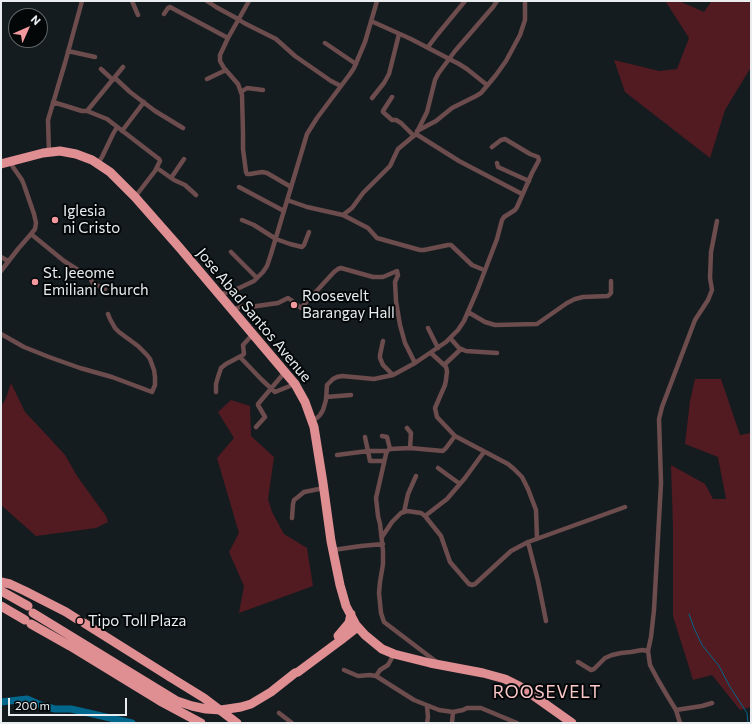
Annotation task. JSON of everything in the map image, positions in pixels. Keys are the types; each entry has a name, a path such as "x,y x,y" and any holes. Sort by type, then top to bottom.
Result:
{"highway":[{"name":"Jose Abad Santos Avenue","path":"1,164 49,152 60,151 76,154 98,163 114,176 135,197 296,384 306,402 316,436 333,550 340,585 346,606 356,625"},
{"path":"1,582 26,591 66,612 204,698 237,723"},
{"path":"1,591 30,609"},
{"path":"1,594 58,624 74,638 177,701 206,709 221,710 251,704 271,692 352,626 356,625 362,627 368,634"},
{"path":"1,606 166,704 201,723"},
{"name":"Jose Abad Santos Avenue","path":"351,614 356,616 368,634 382,648 394,654 505,679 519,686 572,723"},
{"path":"339,638 349,623 351,614"},
{"path":"339,638 358,634 368,634"},
{"name":"Jose Abad Santos Avenue","path":"368,634 386,646 409,658"}],"street":[{"path":"49,152 48,120 82,1"},
{"path":"132,1 138,14"},
{"path":"207,1 244,23 276,39 295,56 331,81 341,86"},
{"path":"248,1 220,55 222,65 238,84 241,92 243,149 246,172 247,174 262,172 271,174 292,187"},
{"path":"219,295 246,285 257,278 267,266 307,134 356,64 365,42 376,1"},
{"path":"428,47 466,1"},
{"path":"416,134 427,112 435,80 438,74 455,51 497,1"},
{"path":"343,215 352,208 363,193 390,166 398,149 452,108 476,96 487,86 503,65 520,35 525,20 526,1"},
{"path":"164,14 170,7 228,38"},
{"path":"371,21 428,47 467,70 487,86"},
{"path":"372,98 389,74 399,34"},
{"path":"325,43 356,64"},
{"path":"68,51 95,57"},
{"path":"86,111 123,68"},
{"path":"101,69 163,117 183,128"},
{"path":"207,79 226,70"},
{"path":"241,92 247,88 264,90"},
{"path":"392,97 383,111 392,120 396,120 446,153 522,194"},
{"path":"54,102 86,111 107,119 159,159 160,161 157,168 135,197"},
{"path":"122,131 144,102"},
{"path":"98,163 118,127"},
{"path":"312,420 320,415 325,404 327,385 333,379 342,376 374,379 393,375 431,353 451,339 458,330 468,312 497,239 502,220 515,210 528,181 540,160 539,158 505,139 492,146"},
{"path":"171,178 184,159"},
{"path":"1,271 35,229 36,223 22,180 10,161"},
{"path":"497,163 498,166 528,181"},
{"path":"157,168 171,178 185,185 196,195"},
{"path":"239,187 284,211"},
{"path":"287,200 307,207 343,215 368,228 377,238 420,250 451,245 472,265 484,270"},
{"path":"242,220 254,225 276,239 302,247 309,232"},
{"path":"680,723 676,710 650,666 648,651 654,610 661,483 659,419 662,406 695,320 708,300 712,290 710,278 711,252 717,221"},
{"path":"31,234 64,261 91,278 94,284 105,289"},
{"path":"231,252 257,278"},
{"path":"1,258 8,261"},
{"path":"232,310 242,306 250,307 278,303 288,298 290,298 301,308 334,272 341,268 373,277 384,277 397,271 398,275 395,282 396,301 400,325 405,343 415,363"},
{"path":"468,312 485,322 495,325 537,324 575,299 610,295 611,282"},
{"path":"1,334 24,347 80,368 105,375 152,392 155,385 155,377 150,360 138,346 115,328 108,314"},
{"path":"428,328 438,348"},
{"path":"216,392 216,384 221,368 244,354 243,345 253,334"},
{"path":"451,339 461,349 466,351 497,354"},
{"path":"383,341 380,358 393,375"},
{"path":"444,365 461,349"},
{"path":"431,353 446,367 447,371 446,380 436,406 436,412 440,420 455,436 508,464 522,477 536,510 537,538"},
{"path":"240,357 275,392 296,384"},
{"path":"256,427 265,417 258,405 270,388 285,372"},
{"path":"326,397 351,395"},
{"path":"407,428 411,433 410,448"},
{"path":"382,436 387,436 389,450 386,454 376,498 383,544 379,593 381,613 384,622 440,665"},
{"path":"337,455 410,448 443,451 455,436"},
{"path":"365,437 370,461 384,462"},
{"path":"425,516 447,499 484,452"},
{"path":"438,468 460,484"},
{"path":"404,512 408,494 416,476"},
{"path":"292,518 292,504 294,500 304,492 324,488"},
{"path":"382,537 392,522 404,512 421,513 441,536 450,562 469,584 472,585 511,551 528,542 625,507"},
{"path":"528,542 546,621"},
{"path":"333,550 383,544"},
{"path":"578,662 591,670 612,654 642,650 648,651"},
{"path":"376,676 380,670 388,665 394,654"},
{"path":"344,670 358,676 376,676 400,692 427,706 439,710 453,712 467,708 481,708 517,723"},
{"path":"676,710 712,703"},
{"path":"427,706 427,723"},
{"path":"452,723 453,712"},
{"path":"279,713 292,723"}],"shaded area":[{"path":"679,1 704,12 711,2 710,1 751,1 751,67 725,110 710,158 625,92 614,60 659,71 677,69 689,38 666,2"},
{"path":"695,379 721,379 740,435 751,433 751,707 740,710 712,675 693,680 673,616 671,465 705,484 713,499 726,499 718,457 685,444 690,401"},
{"path":"11,383 25,412 65,455 77,476 106,516 108,522 96,528 36,536 1,505 1,407"},
{"path":"231,400 250,406 251,436 274,457 268,499 272,512 284,534 307,548 313,586 239,613 244,586 229,552 239,533 217,458 234,438 218,412"}],"waterway":[{"path":"689,614 702,645 719,666 730,687 747,713 748,723"},
{"path":"1,702 27,699 43,706 55,709 71,709 132,723"}],"place":[{"name":"Iglesia ni Cristo","path":"55,220"},
{"name":"St. Jeeome Emiliani Church","path":"35,282"},
{"name":"Roosevelt Barangay Hall","path":"294,305"},
{"name":"Tipo Toll Plaza","path":"80,621"}],"district":[{"name":"ROOSEVELT","path":"547,692"}]}
